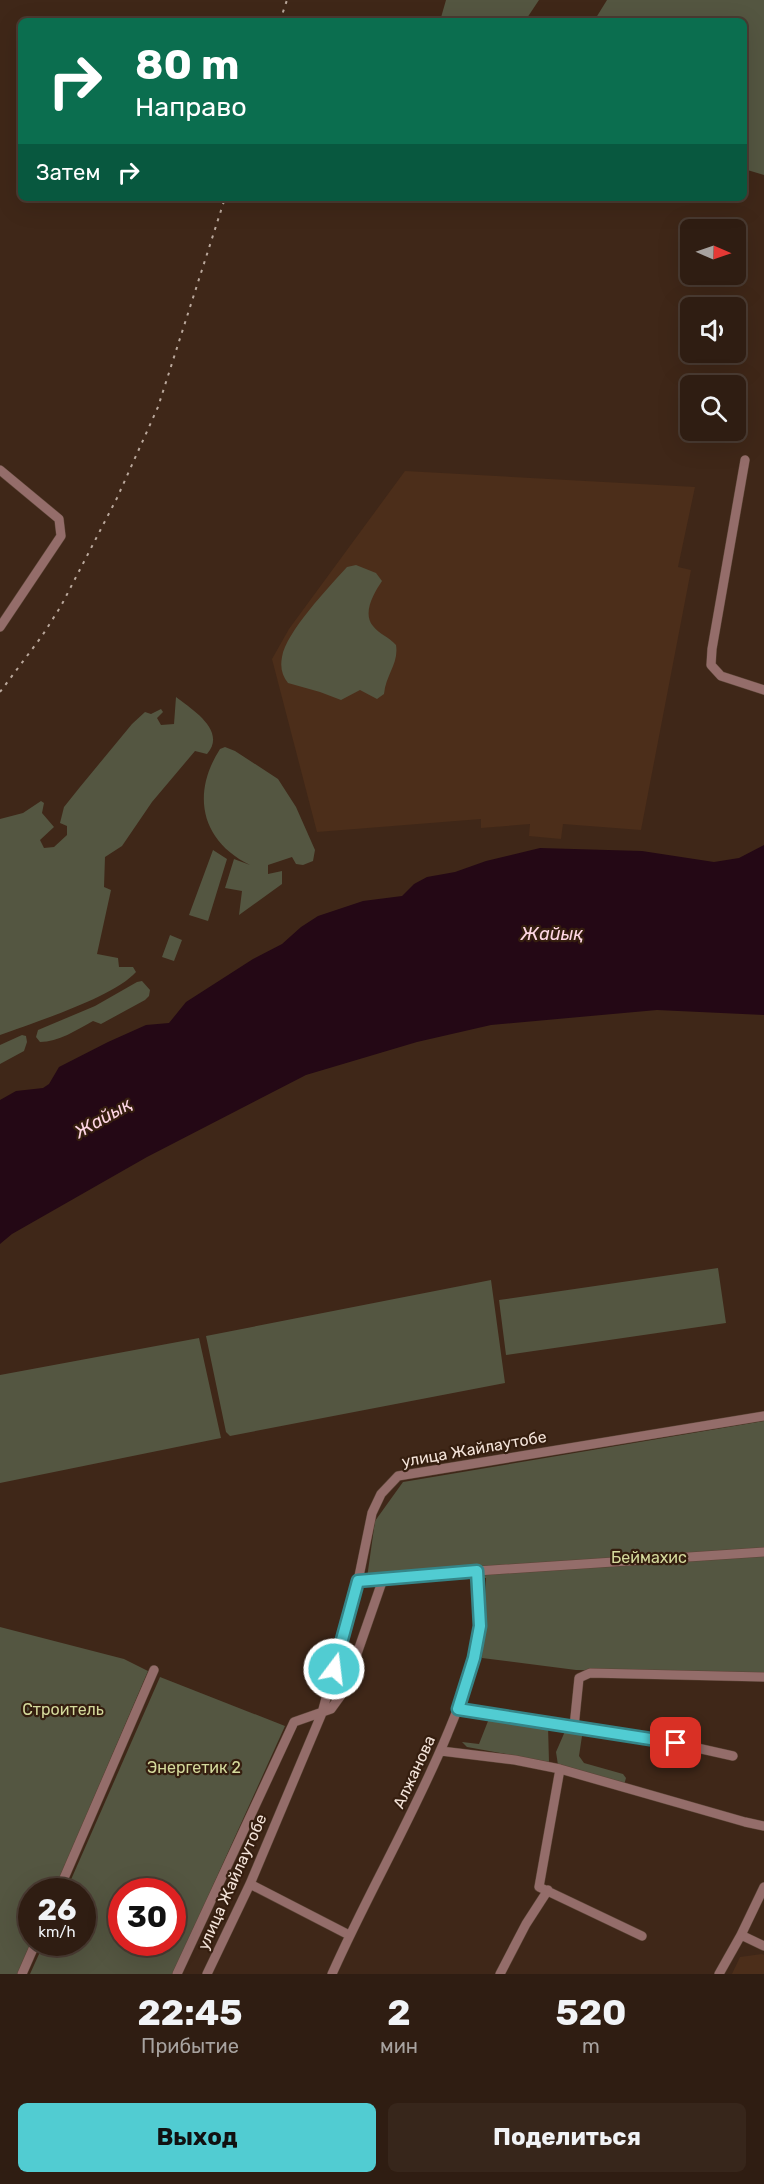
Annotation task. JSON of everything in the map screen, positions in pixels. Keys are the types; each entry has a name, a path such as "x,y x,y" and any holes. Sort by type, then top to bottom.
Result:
{"street":[{"path":"745,460 711,664 721,676 764,690"},
{"path":"0,470 59,519 61,527 61,536 1,623"},
{"name":"улица Жайлаутобе","path":"207,1974 250,1884 322,1713 358,1581 372,1512 381,1494 398,1476 764,1416"},
{"path":"358,1581 764,1552"},
{"name":"Алжанова","path":"332,1974 349,1935 400,1839 458,1709 474,1658 480,1626 477,1571"},
{"path":"177,1974 294,1722 331,1709 344,1691 383,1579"},
{"path":"64,1878 154,1670"},
{"path":"574,1727 579,1678 590,1674 764,1677"},
{"path":"458,1709 657,1739 733,1756"},
{"path":"441,1751 515,1760 560,1769 764,1826"},
{"path":"560,1769 539,1887 642,1936"},
{"path":"250,1884 349,1935"},
{"path":"719,1974 764,1887"},
{"path":"500,1974 526,1924 548,1890"},
{"path":"741,1935 764,1946"},
{"path":"22,1974 30,1956"}],"shaded area":[{"path":"405,471 695,487 678,567 691,570 641,830 563,824 561,839 529,836 530,824 481,828 481,819 317,832 272,659 289,629"},
{"path":"764,1955 764,1974 732,1974 740,1957"}],"green space":[{"path":"446,0 539,0 527,18 441,18"},
{"path":"607,0 764,0 764,175 747,170 747,18 596,18"},
{"path":"356,565 376,573 382,581 369,609 370,621 375,629 396,645 396,658 384,694 377,699 360,690 341,700 288,683 281,668 281,661 291,635 309,610 347,567"},
{"path":"176,697 205,722 213,737 212,745 207,754 195,751 152,802 122,846 105,857 104,887 111,890 97,954 118,958 119,967 133,967 136,972 110,991 92,1000 0,1035 0,819 23,813 41,801 44,803 42,813 54,827 40,840 44,848 54,847 67,835 67,826 60,823 64,807 80,787 132,724 145,712 151,714 161,709 163,712 157,718 161,725 174,724"},
{"path":"225,747 278,779 296,807 315,850 313,861 303,865 296,864 292,857 268,865 268,874 282,871 282,884 239,915 242,891 225,888 234,859 250,865 233,855 211,830 204,799 211,766 220,749"},
{"path":"213,850 227,859 208,921 189,915"},
{"path":"170,935 182,940 174,961 162,957"},
{"path":"142,981 150,990 149,996 101,1024 93,1021 54,1040 40,1042 36,1037 38,1030 95,1006"},
{"path":"22,1035 26,1036 27,1042 24,1051 0,1064 0,1045"},
{"path":"718,1268 726,1323 506,1355 499,1300"},
{"path":"491,1280 505,1383 230,1436 226,1432 206,1336"},
{"path":"199,1338 221,1438 0,1483 0,1375"},
{"name":"Беймахис","path":"764,1421 764,1674 576,1670 482,1658 486,1578 366,1585 375,1521 403,1482"},
{"name":"Строитель","path":"0,1627 124,1659 148,1671 60,1878 18,1878 18,1956 26,1956 19,1974 0,1974"},
{"name":"Энергетик 2","path":"160,1677 285,1726 186,1945 186,1878 108,1878 108,1956 181,1956 173,1974 30,1974 38,1956 96,1956 96,1878 72,1878"},
{"path":"490,1716 548,1726 549,1762 467,1747 462,1742 479,1744"},
{"path":"566,1729 576,1731 582,1736 579,1756 584,1763 623,1774 626,1778 624,1785 558,1765 556,1752"}],"water":[{"name":"Жайық","path":"764,845 764,1015 657,1010 491,1025 417,1042 306,1075 147,1157 12,1234 0,1244 0,1100 16,1091 43,1088 49,1084 59,1067 108,1042 146,1025 169,1023 186,1002 253,959 282,944 318,916 363,901 402,896 414,884 427,877 455,872 486,861 540,848 642,851 714,862 739,858"}],"railway":[{"path":"281,18 287,0"},
{"path":"0,692 42,636 61,606 117,498 158,407 224,201"}],"route":[{"path":"334,1669 358,1581 477,1571 480,1626 474,1658 458,1709 676,1743"}]}
